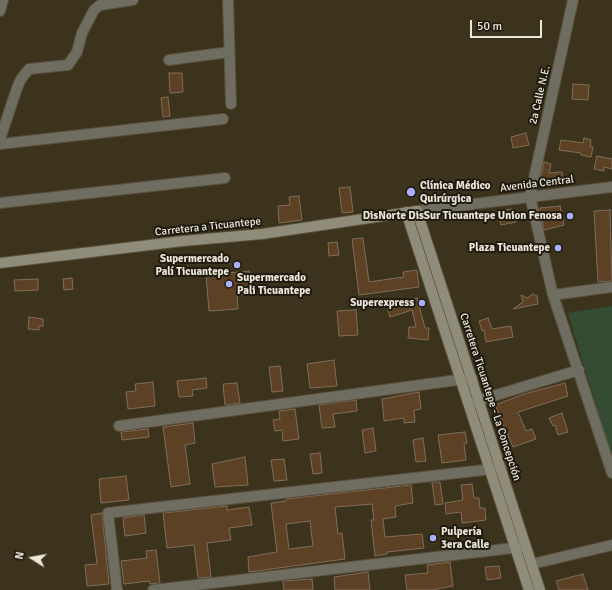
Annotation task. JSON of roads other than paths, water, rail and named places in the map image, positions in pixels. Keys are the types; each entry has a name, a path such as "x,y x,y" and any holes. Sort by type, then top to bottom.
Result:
{"main road":[{"name":"Carretera a Ticuantepe","path":"0,263 183,241 262,234 417,211"},
{"name":"Carretera Ticuantepe - La Concepción","path":"417,211 540,590"},
{"name":"Carretera Ticuantepe - La Concepción","path":"406,212 529,590"}],"street":[{"path":"0,11 2,0"},
{"path":"0,139 17,88 21,79 29,69 68,65 77,52 82,33 94,10 100,5 118,1 133,0"},
{"path":"228,0 230,104"},
{"name":"2a Calle N.E.","path":"530,196 574,0"},
{"path":"169,60 229,52"},
{"path":"0,144 223,119"},
{"path":"0,203 225,178"},
{"name":"Avenida Central","path":"417,211 612,187"},
{"path":"530,196 553,295 612,473"},
{"path":"553,295 612,287"},
{"path":"468,404 579,370"},
{"path":"119,426 472,378"},
{"path":"117,590 108,513 501,468"},
{"path":"532,564 612,545"},
{"path":"153,590 526,546"}],"place":[{"name":"Clínica Médico Quirúrgica","path":"411,192"},
{"name":"DisNorte DisSur Ticuantepe Union Fenosa","path":"570,216"},
{"name":"Plaza Ticuantepe","path":"558,248"},
{"name":"Supermercado Palí Ticuantepe","path":"237,265"},
{"name":"Supermercado Pali Ticuantepe","path":"229,284"},
{"name":"Superexpress","path":"422,303"},
{"name":"Pulpería 3era Calle","path":"433,538"}]}
